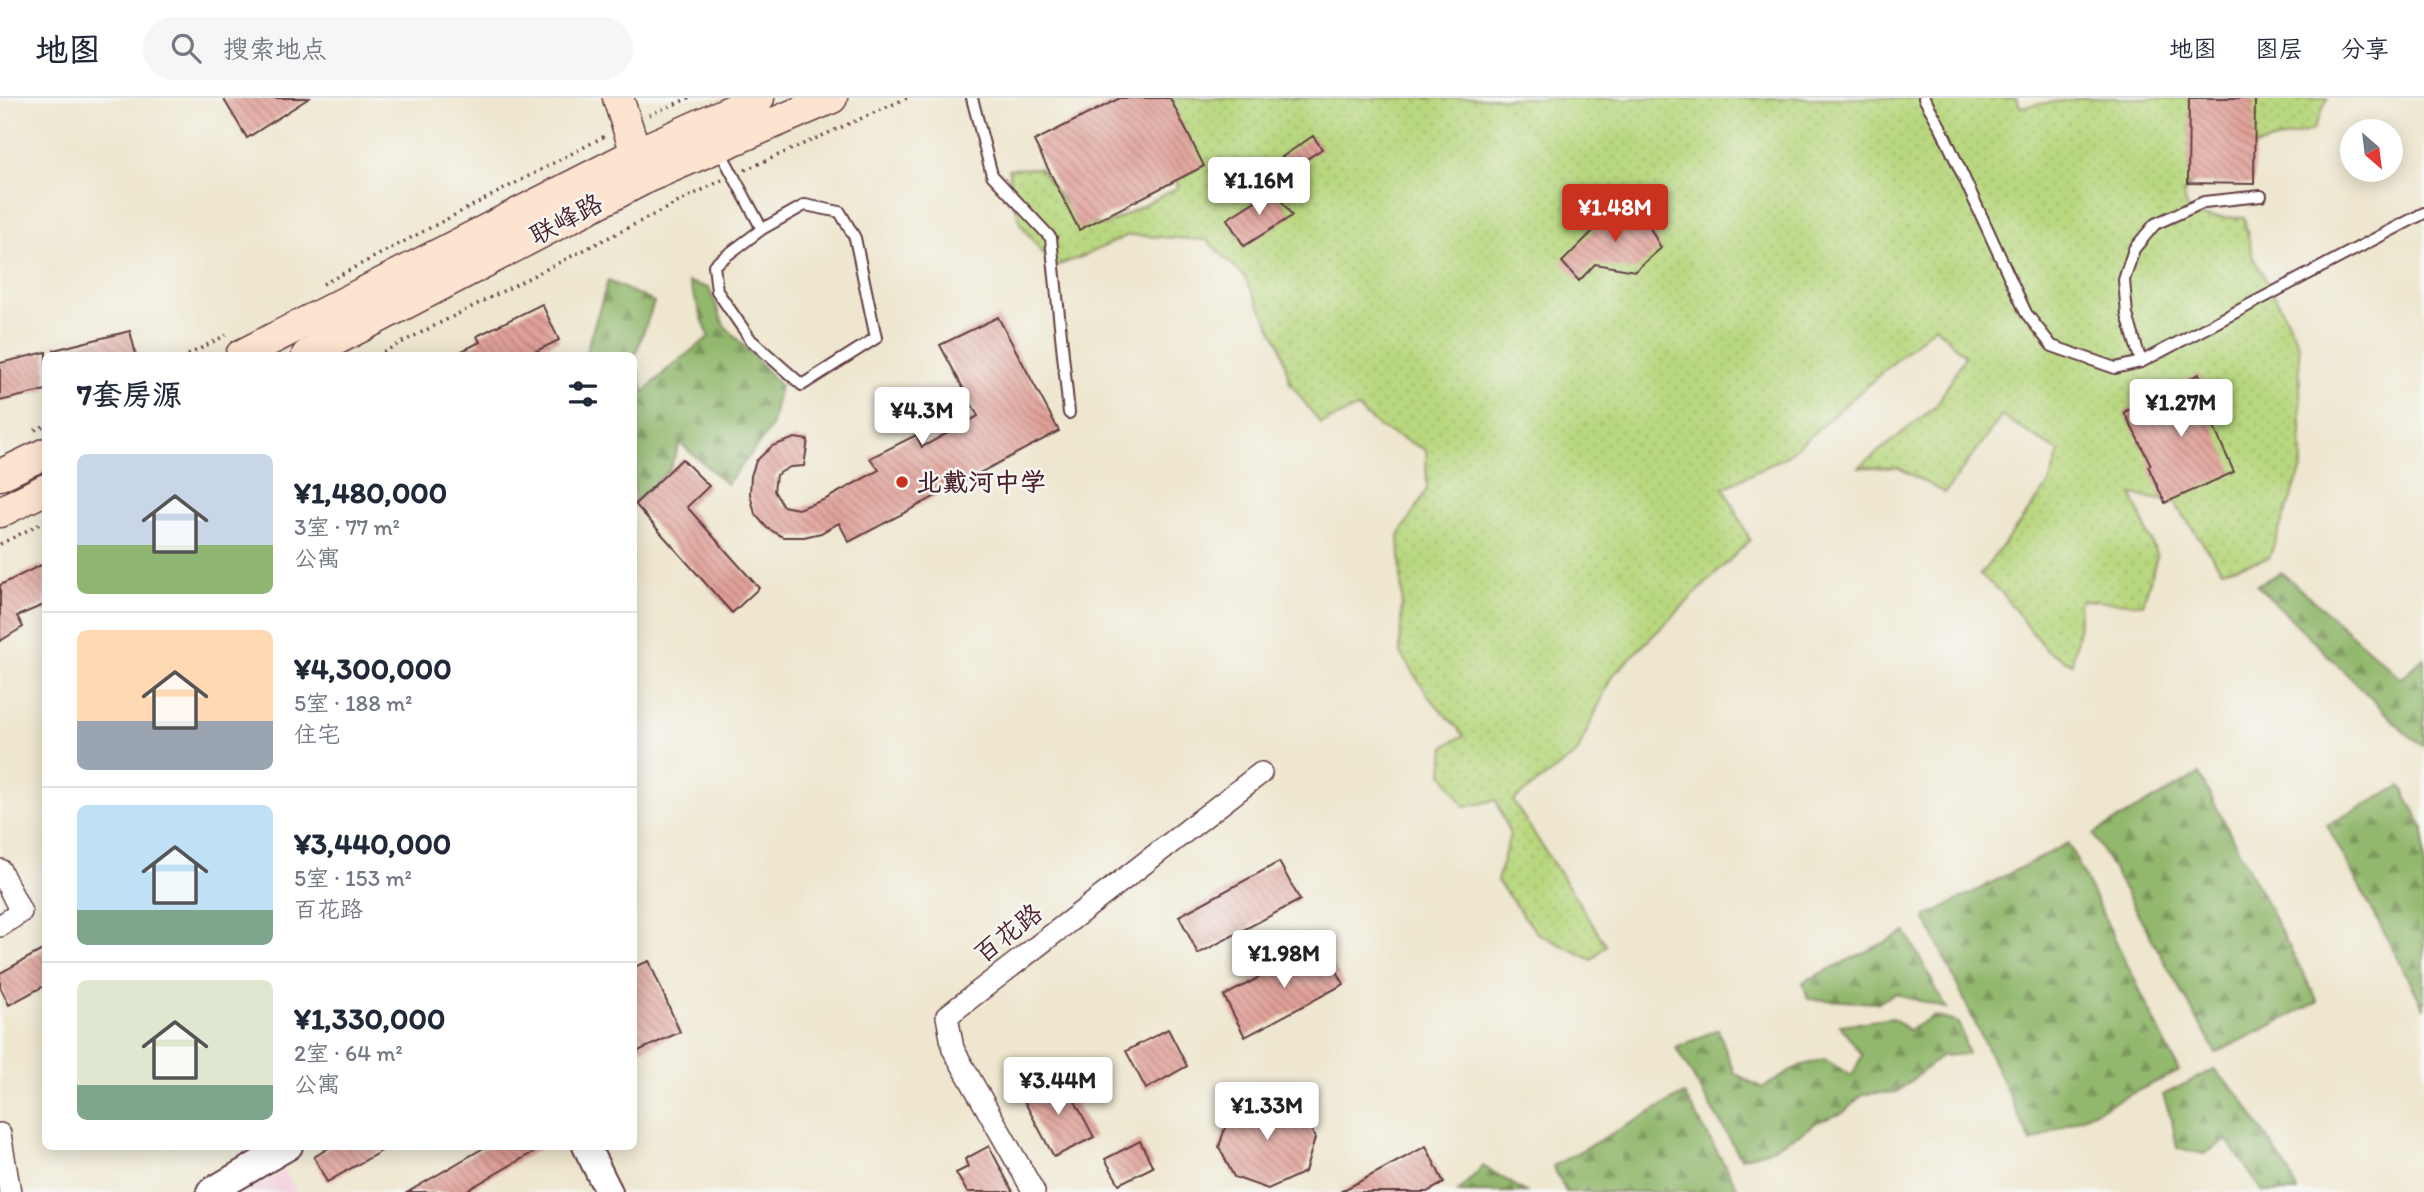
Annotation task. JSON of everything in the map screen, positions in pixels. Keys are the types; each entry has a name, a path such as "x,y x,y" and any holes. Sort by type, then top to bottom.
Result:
{"main road":[{"name":"联峰路","path":"312,352 759,98"},
{"name":"联峰路","path":"239,342 642,165 718,147 832,98"},
{"path":"623,111 642,165"},
{"path":"0,475 42,455"},
{"path":"0,512 42,491"}],"street":[{"name":"百花路","path":"1034,1192 953,1049 947,1016 1261,773"},
{"path":"0,870 21,912"},
{"path":"0,926 21,912"},
{"path":"0,939 21,912"},
{"path":"0,1134 10,1192"},
{"path":"210,1192 282,1150"},
{"path":"588,1150 610,1192"}],"lane":[{"path":"972,98 992,175 1051,238 1069,413"},
{"path":"1924,98 1941,128 2026,313 2052,346 2115,368 2141,362 2424,213"},
{"path":"718,147 762,229"},
{"path":"2141,362 2127,315 2124,280 2134,249 2155,224 2204,202 2262,196"},
{"path":"805,205 840,212 855,238 876,338 802,385 751,340 717,291 714,265 762,229 805,205"}],"path":[{"path":"322,285 623,111 689,98"},
{"path":"383,352 733,175 907,98"},
{"path":"200,352 239,342"},
{"path":"0,544 42,523"}],"shaded area":[{"path":"285,1170 296,1192 245,1192"}],"green space":[{"path":"1156,98 2017,98 2020,107 2083,98 2328,98 2313,130 2214,157 2183,194 2190,216 2244,218 2253,257 2299,346 2302,468 2269,558 2222,570 2174,502 2132,495 2157,556 2143,604 2080,600 2078,633 2072,664 2046,650 2001,592 1980,575 2049,484 2059,452 2002,416 1945,493 1899,468 1859,467 1936,406 1965,356 1935,326 1787,456 1724,488 1750,540 1612,676 1577,753 1513,801 1606,945 1592,960 1537,933 1497,881 1510,835 1496,800 1465,807 1443,774 1445,746 1464,735 1429,697 1400,653 1402,597 1399,536 1427,489 1426,450 1380,428 1357,408 1321,424 1290,383 1280,344 1244,276 1207,240 1128,235 1053,267 1020,223 1008,169 1039,168 1076,218 1104,226 1177,188 1177,168"},
{"path":"608,281 654,302 636,352 586,352"},
{"path":"689,282 709,288 724,325 780,385 771,428 727,484 680,443 669,470 637,500 637,369 644,392 709,337"},
{"path":"2281,572 2401,678 2424,658 2424,746 2406,733 2257,585"},
{"path":"2199,774 2318,1002 2216,1053 2093,834"},
{"path":"2401,786 2424,829 2424,1008 2327,825"},
{"path":"2068,843 2179,1071 2031,1142 1925,917"},
{"path":"1906,932 1947,1009 1895,993 1878,1003 1808,999 1803,982"},
{"path":"1934,1016 1959,1023 1968,1054 1941,1056 1897,1092 1863,1094 1843,1113 1817,1122 1767,1151 1741,1158 1676,1048 1718,1029 1734,1073 1762,1088 1800,1066 1824,1059 1852,1076 1862,1055 1840,1025 1893,1018 1909,1030"},
{"path":"2214,1069 2241,1097 2291,1175 2297,1192 2263,1192 2227,1140 2204,1154 2177,1148 2163,1095"},
{"path":"1684,1094 1740,1192 1566,1192 1553,1166"},
{"path":"1483,1166 1526,1192 1458,1192"}],"building":[{"path":"223,98 309,98 247,138"},
{"path":"1120,98 1170,98 1204,166 1079,230 1034,141"},
{"path":"2189,98 2255,98 2254,184 2188,183"},
{"path":"1313,136 1322,149 1290,170 1282,157"},
{"path":"1274,189 1292,216 1244,246 1227,219"},
{"path":"1623,201 1649,226 1661,248 1635,271 1595,264 1579,281 1562,262"},
{"path":"542,304 559,340 534,352 460,352 480,342 477,336"},
{"path":"998,317 1059,431 849,542 839,523 821,533 804,537 783,537 767,528 755,514 750,494 751,476 756,461 772,446 795,438 808,440 804,466 790,467 776,475 774,491 783,506 798,509 826,499 879,470 870,458 916,435 922,447 978,416 940,345"},
{"path":"130,331 135,352 54,352"},
{"path":"42,353 42,391 0,401 0,363"},
{"path":"2199,374 2220,416 2211,421 2234,472 2165,503 2148,466 2151,465 2124,412"},
{"path":"682,459 709,486 687,507 759,588 732,613 637,506 637,502"},
{"path":"42,567 42,606 17,616 23,627 0,641 0,585"},
{"path":"1279,862 1300,900 1198,954 1179,916"},
{"path":"1322,944 1344,984 1245,1037 1224,996"},
{"path":"42,950 42,987 9,1005 0,987 0,973"},
{"path":"649,961 680,1032 637,1052 637,966"},
{"path":"1168,1029 1187,1066 1146,1089 1126,1051"},
{"path":"1062,1077 1094,1137 1054,1157 1022,1097"},
{"path":"1262,1095 1299,1105 1315,1138 1305,1172 1268,1189 1234,1177 1219,1147 1230,1112"},
{"path":"1140,1141 1153,1167 1119,1184 1105,1159"},
{"path":"989,1146 1013,1192 967,1192 956,1173 968,1167 965,1159"},
{"path":"1426,1146 1444,1183 1427,1192 1340,1192"},
{"path":"325,1150 383,1150 327,1182 314,1157"},
{"path":"480,1150 537,1150 464,1192 408,1192"}],"place":[{"name":"北戴河中学","path":"902,482"}]}
